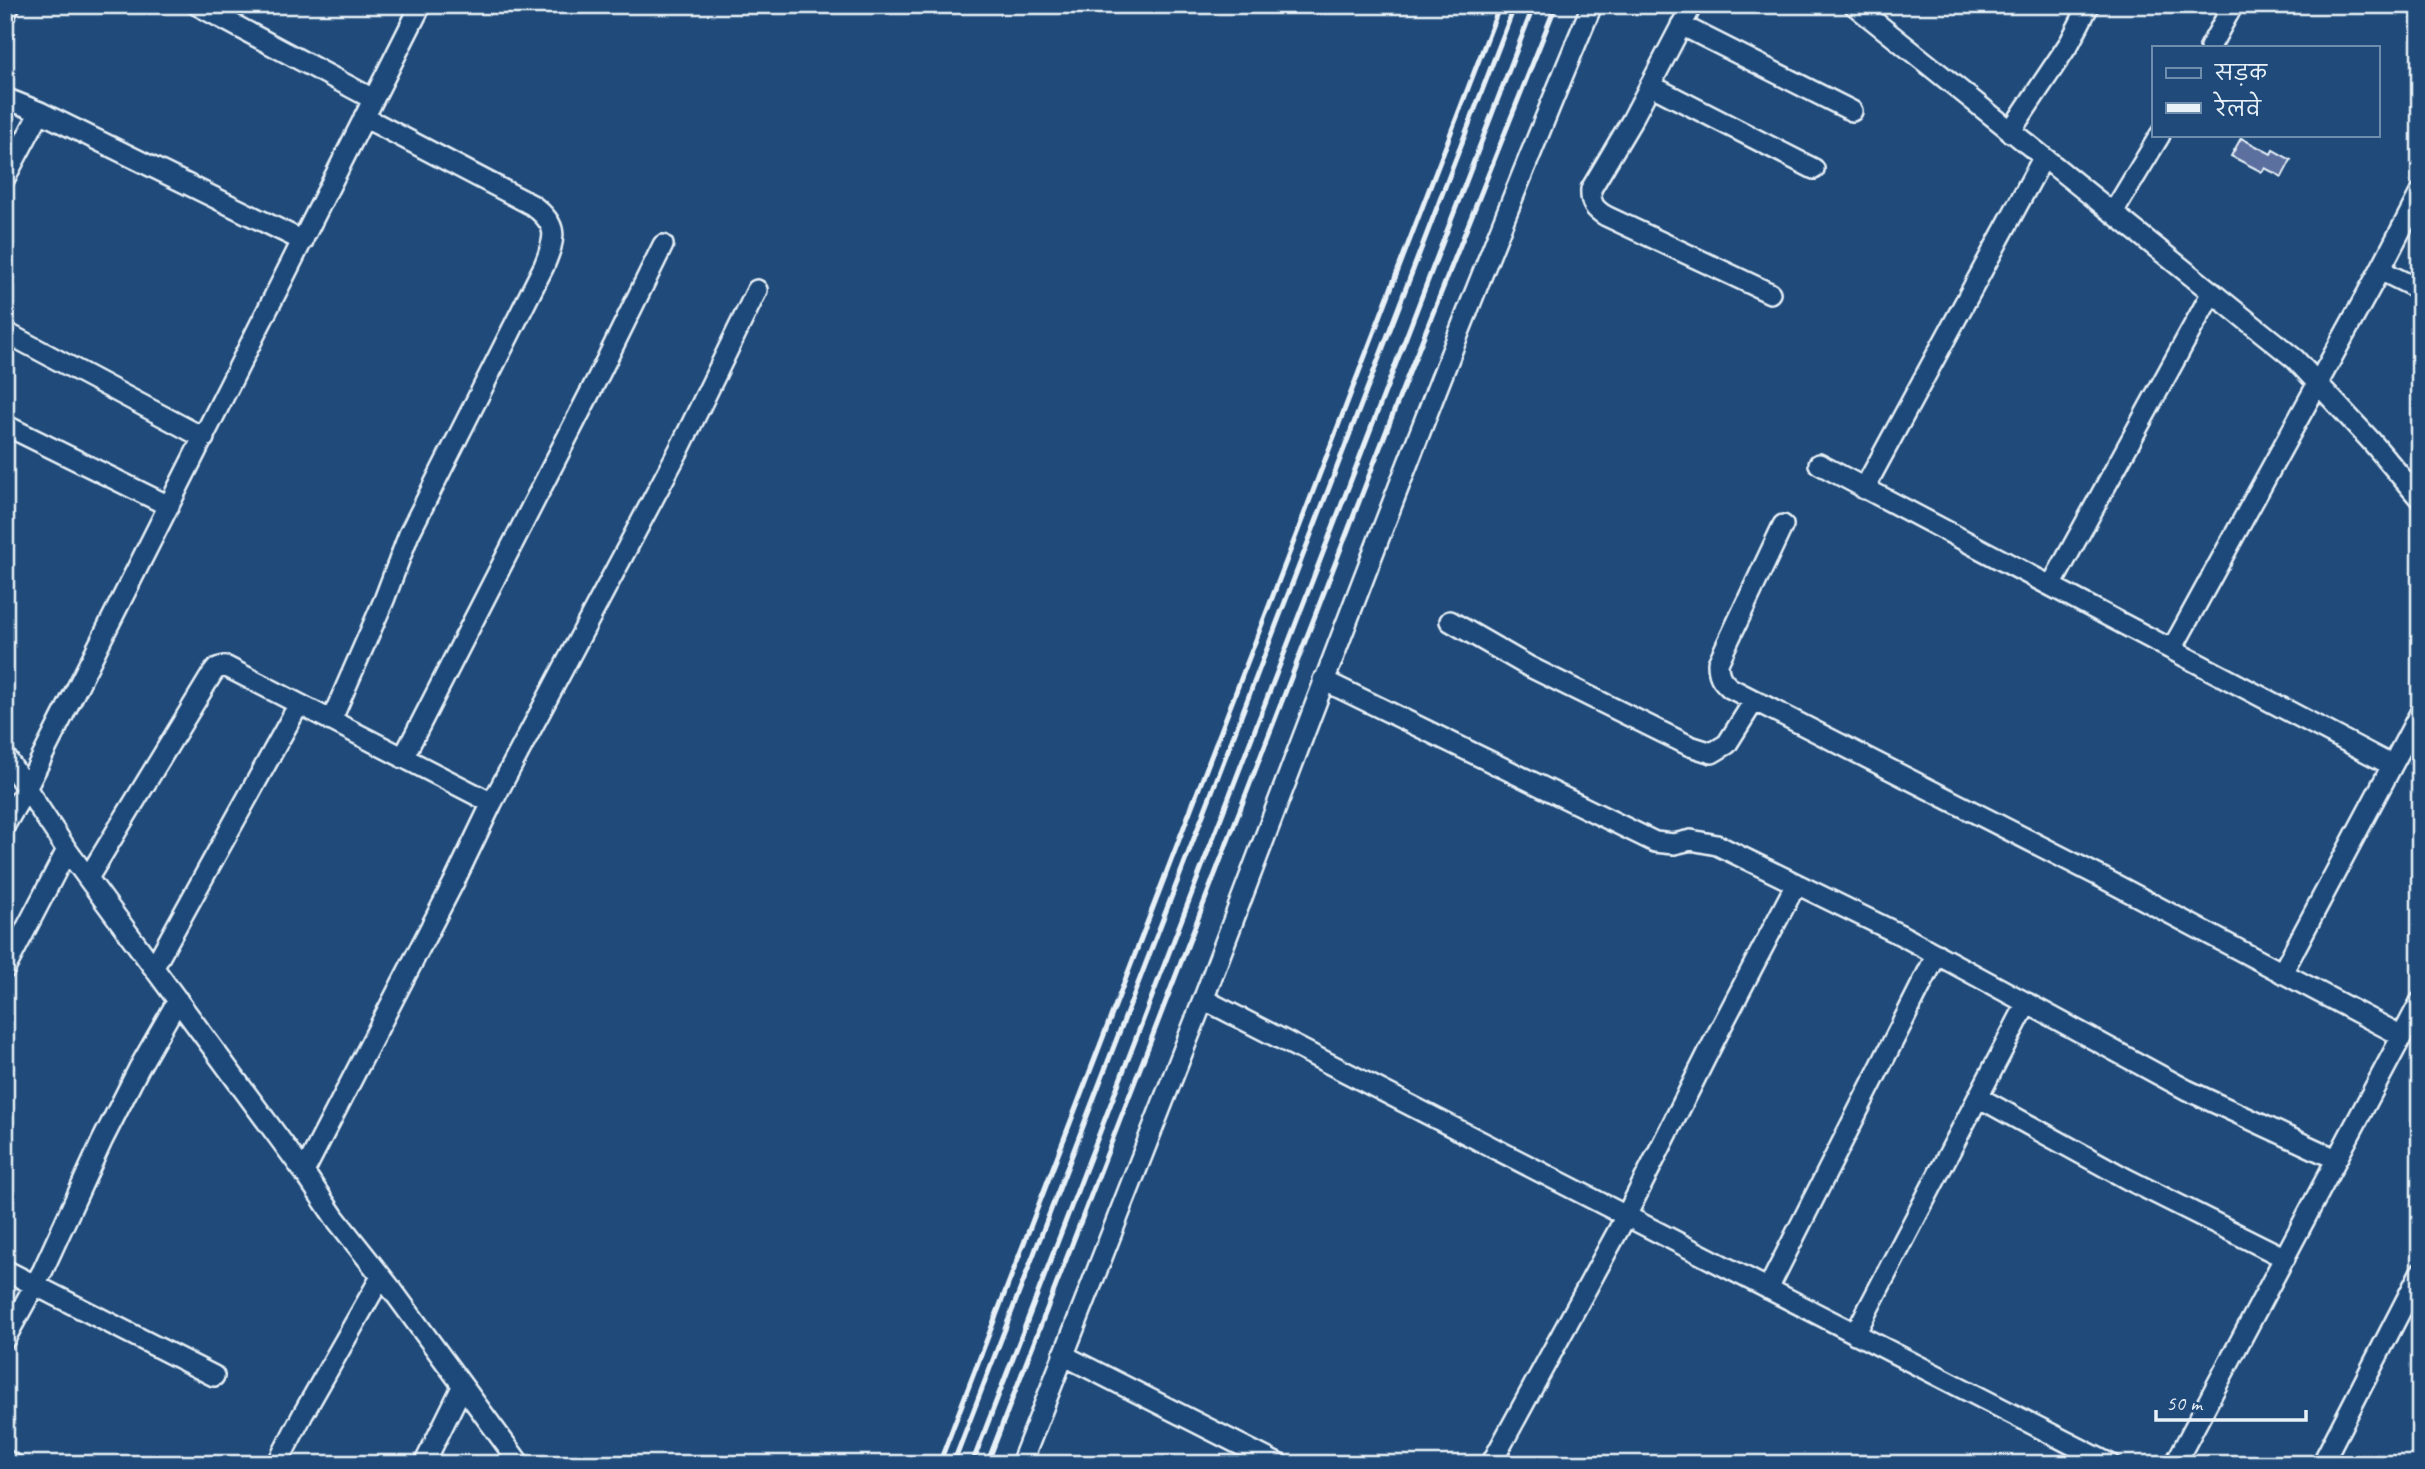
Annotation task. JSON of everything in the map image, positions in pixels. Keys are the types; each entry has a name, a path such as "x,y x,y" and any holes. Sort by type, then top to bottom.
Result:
{"street":[{"path":"5,15 10,5"},
{"path":"197,5 373,99"},
{"path":"5,825 27,787 421,5"},
{"path":"1021,1464 1506,211 1592,5"},
{"path":"1692,5 1591,189 1590,199 1593,206 1606,216 1770,293"},
{"path":"1854,5 2295,359 2372,442 2420,499"},
{"path":"2010,132 2070,42 2089,5"},
{"path":"2211,46 2233,5"},
{"path":"1681,25 1852,111"},
{"path":"1650,85 1814,169"},
{"path":"5,98 303,241"},
{"path":"5,178 40,113"},
{"path":"331,721 410,534 553,243 553,225 532,205 365,117"},
{"path":"2113,213 2159,136"},
{"path":"1864,489 2043,158"},
{"path":"2172,649 2420,193"},
{"path":"403,758 663,245"},
{"path":"2380,270 2420,290"},
{"path":"304,1172 492,803 680,448 757,290"},
{"path":"2051,586 2212,292"},
{"path":"5,332 204,438"},
{"path":"5,425 169,506"},
{"path":"1819,464 2391,765"},
{"path":"1783,525 1718,663 1718,673 1723,681 1754,701 2101,877 2402,1036"},
{"path":"1450,621 1528,666 1690,746 1712,753 1727,744 1754,701"},
{"path":"89,878 217,668 225,666 492,803"},
{"path":"1323,680 1655,842 1664,845 1691,840 1717,845 1937,954 2187,1090 2336,1159"},
{"path":"154,967 299,704"},
{"path":"2282,972 2420,713"},
{"path":"5,756 67,850 335,1218 520,1464"},
{"path":"5,969 67,850"},
{"path":"1491,1464 1626,1216 1796,884"},
{"path":"1768,1289 1937,954"},
{"path":"1203,999 2110,1464"},
{"path":"5,1339 36,1284 139,1068 178,1000"},
{"path":"2175,1464 2420,1002"},
{"path":"1855,1334 2027,1003"},
{"path":"1978,1097 2115,1172 2285,1258"},
{"path":"5,1270 214,1376"},
{"path":"2322,1464 2420,1273"},
{"path":"277,1464 381,1276"},
{"path":"1063,1355 1278,1464"},
{"path":"424,1464 462,1387"},
{"path":"5,1460 13,1464"}],"building":[{"path":"2241,138 2271,154 2273,150 2291,160 2282,177 2265,168 2262,172 2231,156"}],"railway":[{"path":"939,1464 1500,5"},
{"path":"953,1464 1515,5"},
{"path":"972,1464 1534,5"},
{"path":"987,1464 1403,388 1556,5"}]}
